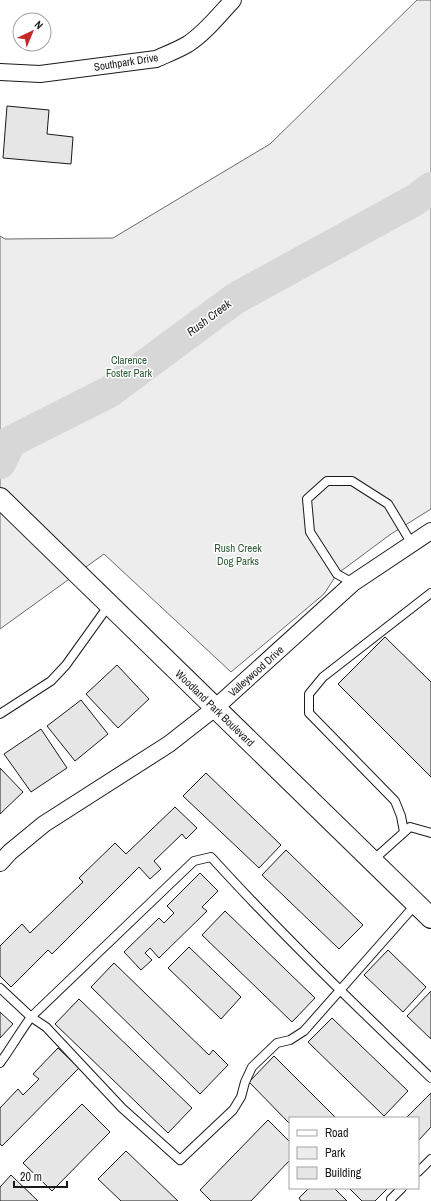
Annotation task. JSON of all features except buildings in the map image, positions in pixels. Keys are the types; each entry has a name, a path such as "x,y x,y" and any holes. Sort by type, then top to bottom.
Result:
{"street":[{"name":"Southpark Drive","path":"0,72 40,74 156,59 189,43 233,0"},
{"name":"Woodland Park Boulevard","path":"0,498 431,918"},
{"name":"Valleywood Drive","path":"0,863 10,852 44,824 169,744 215,708 353,583 431,531"}],"lane":[{"path":"353,583 337,574 310,532 307,499 327,481 352,481 388,504 412,544"},
{"path":"404,832 401,816 395,802 309,713 309,694 323,677 431,593"},
{"path":"0,714 51,681 66,665 109,605"},
{"path":"372,861 410,827 431,833"},
{"path":"0,1063 12,1046 18,1034 31,1017 194,861 211,857 340,990 431,1078"},
{"path":"0,988 31,1017 46,1027 122,1108 180,1160 233,1110 241,1097 245,1082 252,1067 277,1043 290,1040 304,1031 416,904"},
{"path":"419,1171 431,1159"},
{"path":"391,1199 401,1189"}],"green space":[{"name":"Clarence Foster Park","path":"417,0 431,0 431,509 391,534 337,574 324,594 231,672 104,554 0,629 0,236 5,239 113,238 270,144"}],"waterway":[{"name":"Rush Creek","path":"0,463 10,442 109,392 236,298 415,200 431,188"}],"park label":[{"name":"Rush Creek Dog Parks","path":"238,554"}]}
